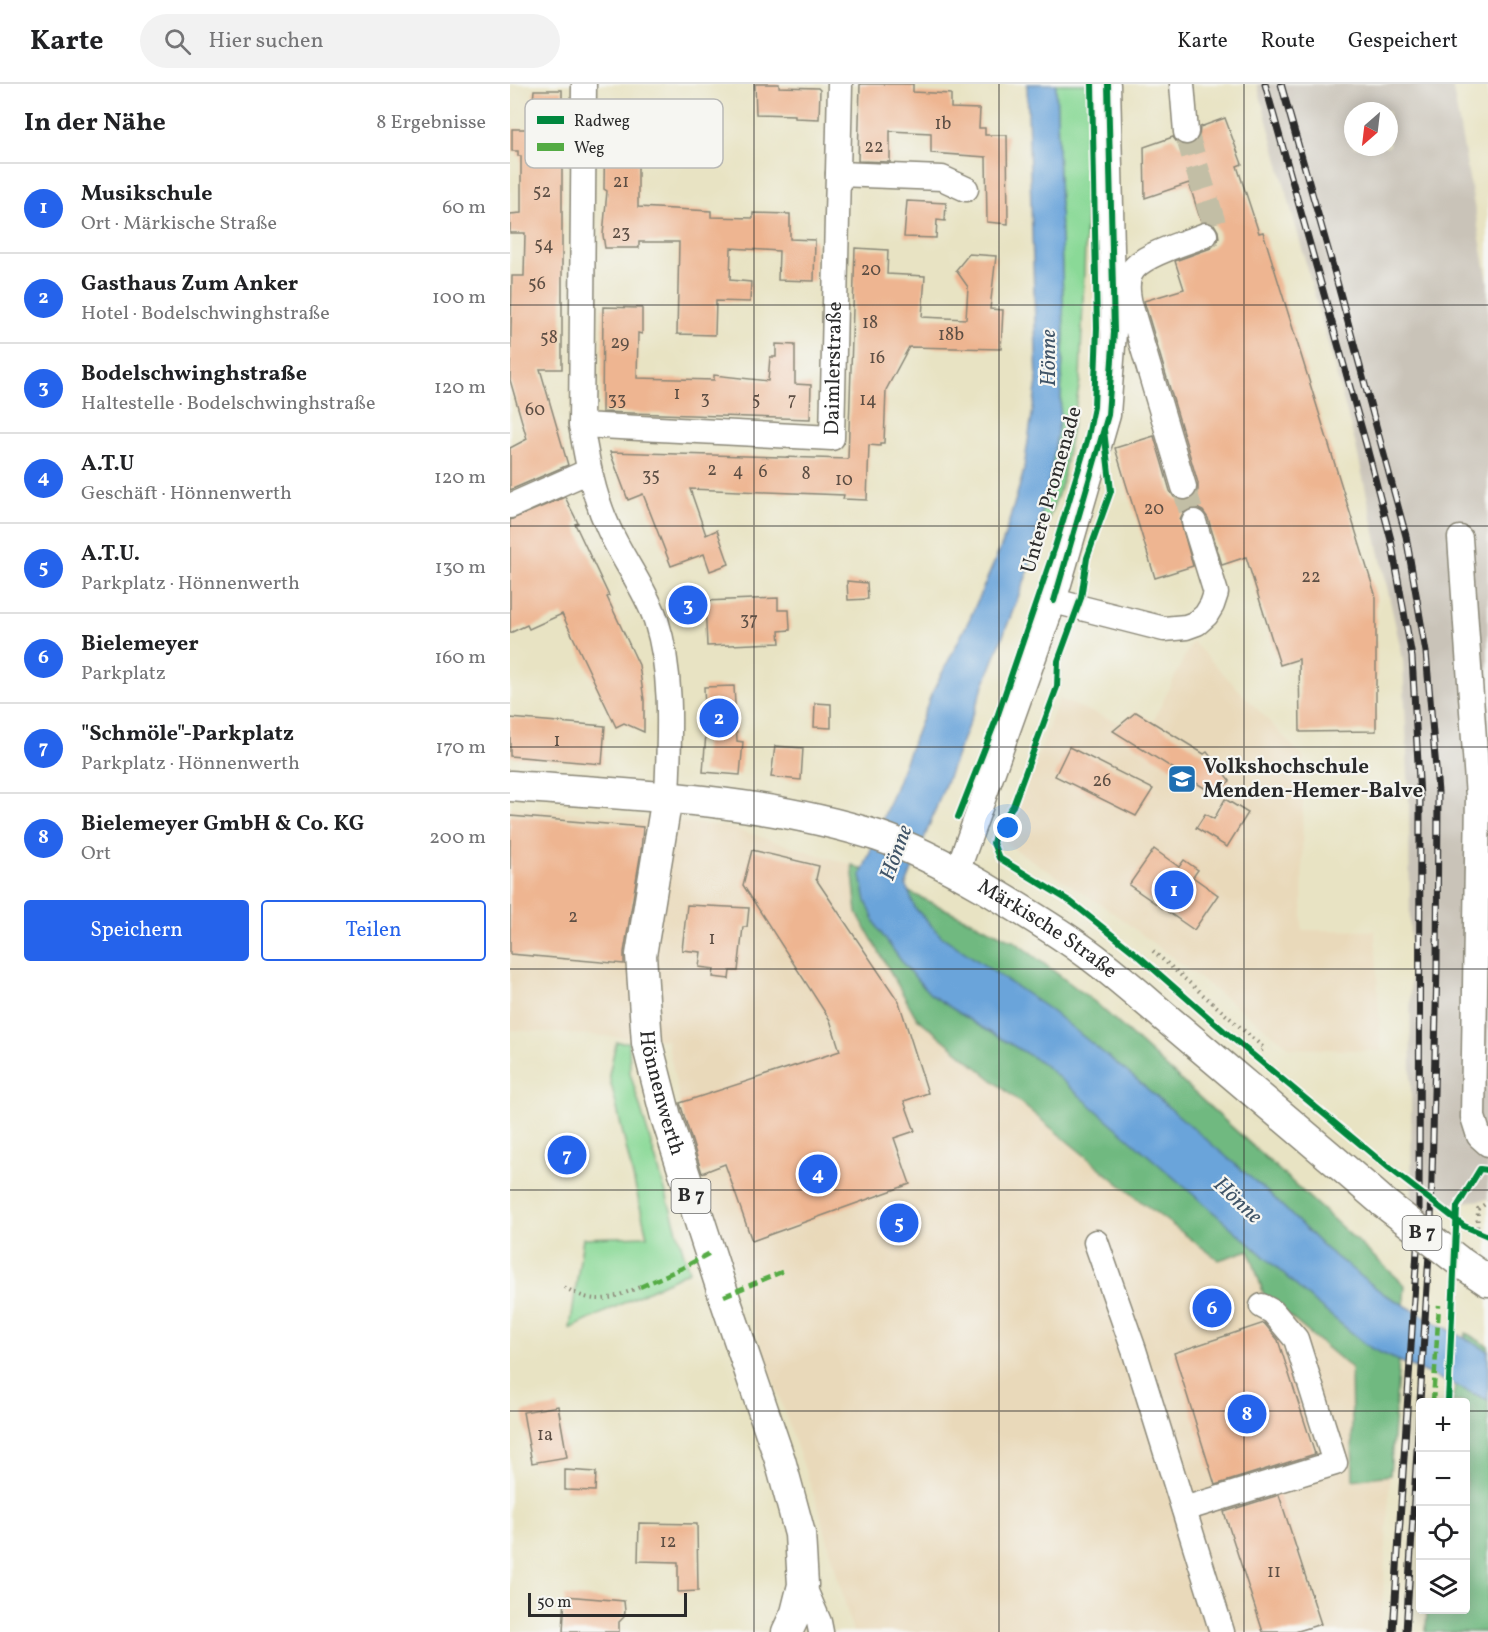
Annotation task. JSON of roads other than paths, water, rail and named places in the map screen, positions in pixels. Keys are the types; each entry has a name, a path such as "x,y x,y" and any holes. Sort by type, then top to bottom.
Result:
{"main road":[{"name":"Märkische Straße","path":"510,786 667,797 748,806 837,824 880,837 948,868 1021,909 1081,948 1384,1203 1488,1281"},
{"name":"Hönnenwerth","path":"667,797 641,955 647,1043 666,1117 780,1460 800,1534 803,1585 796,1613 787,1632"}],"street":[{"path":"584,84 584,99"},
{"name":"Daimlerstraße","path":"581,425 832,438 840,84"},
{"name":"Untere Promenade","path":"948,868 1054,601 1108,415 1114,332 1108,84"},
{"path":"1182,84 1186,132"},
{"path":"583,168 581,425 589,471 608,526 656,619 666,660 670,735 667,797"},
{"path":"838,174 942,178 966,189"},
{"path":"1184,488 1130,304 1128,282 1130,274 1140,262 1205,235"},
{"path":"510,506 589,471"},
{"path":"1054,601 1164,629 1186,627 1197,623 1212,605 1216,593 1194,522"},
{"path":"1460,538 1478,797 1473,1117 1479,1136 1488,1144"},
{"path":"1096,1242 1134,1350 1222,1632"},
{"path":"1184,1509 1335,1463 1296,1339 1273,1312 1262,1306"},
{"name":"Hönnenwerth","path":"803,1585 820,1627"}],"water":[{"name":"Hönne","path":"1027,84 1056,84 1064,334 1060,416 1050,477 1026,577 906,885 915,908 941,936 1049,1009 1137,1080 1272,1196 1326,1249 1384,1294 1488,1351 1488,1400 1372,1349 1314,1302 1041,1062 930,994 905,966 878,929 866,901 861,875 931,695 970,618 1003,542 1023,474 1037,382"}],"tunnel":[{"path":"1186,132 1215,227 1215,232 1205,235"},
{"path":"1184,487 1194,522"}],"railway":[{"path":"1265,84 1391,540 1412,657 1420,798 1419,1219 1393,1632"},
{"path":"1281,84 1406,536 1426,652 1438,792 1437,966 1431,1221 1406,1632"}],"place":[{"name":"Bodelschwinghstraße","path":"688,605"},
{"name":"Gasthaus Zum Anker","path":"719,718"},
{"name":"Volkshochschule Menden-Hemer-Balve","path":"1182,779"},
{"name":"Musikschule","path":"1174,890"},
{"name":"\"Schmöle\"-Parkplatz","path":"567,1155"},
{"name":"A.T.U","path":"818,1174"},
{"name":"A.T.U.","path":"899,1223"},
{"name":"Bielemeyer","path":"1212,1308"},
{"name":"Bielemeyer GmbH & Co. KG","path":"1247,1414"}]}
